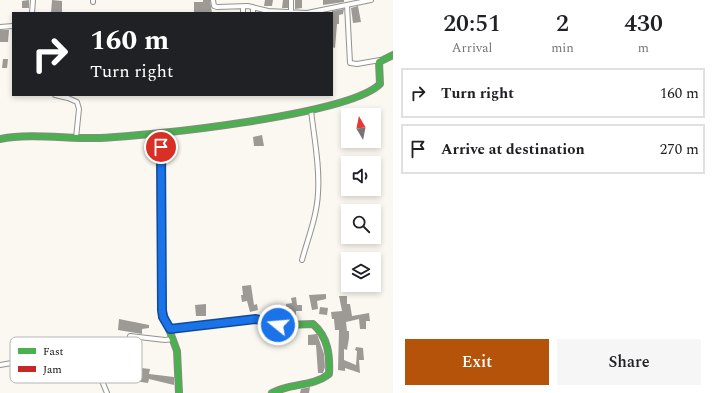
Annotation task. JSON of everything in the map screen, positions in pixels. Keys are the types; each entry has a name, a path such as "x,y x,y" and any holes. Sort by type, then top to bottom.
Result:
{"street":[{"path":"32,12 33,0"},
{"path":"213,0 214,6 217,7 243,6 262,10 291,12 291,0"},
{"path":"312,12 371,0"},
{"path":"347,5 350,63 357,64 380,60 393,55"},
{"path":"243,6 243,12"},
{"path":"253,7 253,12"},
{"path":"0,27 12,26"},
{"path":"0,139 16,136 76,138 160,134 209,128 311,110 350,99 376,88 380,84 378,64 380,60"},
{"path":"59,96 77,102 79,109 76,138"},
{"path":"302,260 316,209 318,194 318,174 311,110"},
{"path":"160,134 163,268 162,310 163,317 170,329 177,350 179,393"},
{"path":"170,329 256,319 274,325 313,324 319,330 327,345 329,372 327,376 277,390 272,393"},
{"path":"130,336 139,337"},
{"path":"142,337 165,340 173,339"},
{"path":"0,365 10,363"},
{"path":"103,383 107,393"}],"building":[{"path":"29,0 29,8 22,8 22,1"},
{"path":"52,0 62,1 62,12 51,12"},
{"path":"203,0 210,0 212,12 194,12 194,2 203,2"},
{"path":"265,0 273,0 272,6 264,6"},
{"path":"283,0 288,0 288,8 282,8"},
{"path":"295,0 302,0 302,8 295,9"},
{"path":"323,0 344,0 344,2 323,5"},
{"path":"358,6 361,22 353,23 351,8"},
{"path":"344,9 343,14 339,15 335,48 333,47 332,11"},
{"path":"0,30 9,30 8,42 0,42"},
{"path":"3,59 8,59 7,68 2,68"},
{"path":"262,135 264,146 254,146 253,137"},
{"path":"251,285 254,305 257,304 258,310 250,312 247,301 242,302 241,295 243,295 242,286"},
{"path":"326,294 326,299 317,301 318,309 312,310 309,295"},
{"path":"339,296 347,296 347,304 350,304 352,316 369,313 370,321 366,321 366,329 360,329 359,319 346,322 347,331 349,331 349,338 347,350 344,349 344,360 356,365 356,347 363,348 364,360 359,360 360,373 345,368 345,371 338,370 339,330 335,330 334,319 332,319 331,312 342,311"},
{"path":"296,297 297,305 302,305 302,311 296,311 296,316 288,317 286,304 292,303 291,298"},
{"path":"206,304 206,316 196,316 195,305"},
{"path":"320,307 328,308 327,315 319,314"},
{"path":"119,319 149,325 149,328 142,329 142,334 118,330"},
{"path":"317,334 324,354 325,367 323,373 318,373 316,345 308,345 308,335"},
{"path":"142,368 150,369 149,374 174,377 174,385 149,379 148,383 142,382"},
{"path":"310,387 309,393 300,393 301,389"}],"traffic: fast":[{"path":"0,139 24,136 100,138 160,133 247,122 291,114 330,105 361,95 380,84 379,62 393,55"},
{"path":"160,133 162,310 177,351 179,393"},
{"path":"272,393 316,381 329,374 327,347 318,329 313,324 285,325"}],"traffic: jam":[{"path":"170,329 256,319 274,325 285,325"}],"route":[{"path":"161,147 163,275 162,310 163,317 170,329 256,319 278,325"}]}
